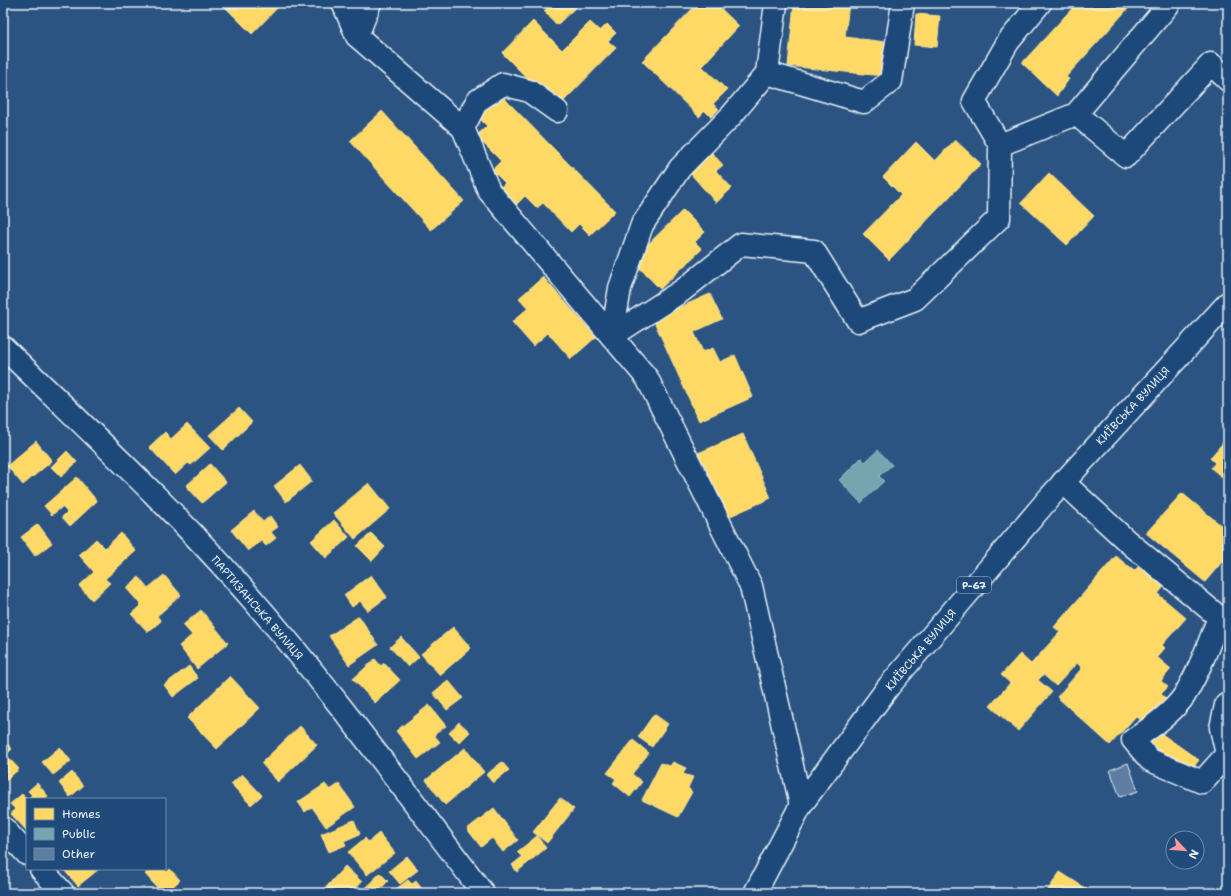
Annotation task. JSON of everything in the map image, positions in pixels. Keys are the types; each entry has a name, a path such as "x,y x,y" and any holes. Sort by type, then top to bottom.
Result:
{"street":[{"path":"343,3 357,36 463,128 489,191 648,378 751,586 801,805"},
{"path":"357,36 370,3"},
{"path":"612,336 620,288 642,225 680,168 731,116 767,73 776,3"},
{"path":"767,73 864,102 891,81 903,3"},
{"path":"612,336 683,290 741,244 814,251 858,321 915,299 999,218 1000,145 974,101 1008,42 1040,3"},
{"path":"1000,145 1076,114 1170,3"},
{"path":"1076,114 1126,156 1211,64 1228,80"},
{"path":"463,128 477,101 503,84 530,91 557,112"},
{"name":"КИЇВСЬКА ВУЛИЦЯ","path":"755,893 801,805 889,686 1063,482 1228,303"},
{"name":"ПАРТИЗАНСЬКА ВУЛИЦЯ","path":"3,347 168,508 252,599 330,693 483,893"},
{"path":"1063,482 1127,541 1223,622 1183,697 1155,725 1133,740 1150,760 1202,782 1227,754 1221,728 1226,705 1228,704"},
{"path":"3,828 26,853"},
{"path":"42,870 63,893"}],"building: Homes":[{"path":"221,3 282,3 252,34"},
{"path":"552,3 573,3 577,6 557,25 544,11"},
{"path":"698,3 715,3 739,26 702,66 727,90 713,104 719,109 711,117 705,111 699,117 642,61"},
{"path":"794,3 849,3 845,37 886,42 883,76 788,66"},
{"path":"1077,3 1133,3 1066,77 1069,79 1057,96 1022,63"},
{"path":"916,14 940,16 937,47 914,45"},
{"path":"533,21 562,50 590,22 600,31 607,24 616,33 608,41 616,48 557,108 502,53"},
{"path":"500,94 615,211 590,235 579,224 571,232 543,203 537,208 525,196 512,209 496,192 505,183 492,170 501,161 476,136 487,126 477,116"},
{"path":"382,111 464,201 431,230 350,141"},
{"path":"955,140 981,164 889,260 863,234 901,195 883,177 916,142 935,161"},
{"path":"712,153 723,165 716,171 732,188 716,203 690,173"},
{"path":"1049,173 1094,216 1067,245 1021,203"},
{"path":"683,210 705,232 695,242 702,249 660,289 632,260"},
{"path":"543,277 596,337 571,359 548,333 533,346 512,322 528,308 519,298"},
{"path":"710,294 722,319 694,332 703,352 713,348 720,362 735,355 753,397 699,421 653,319"},
{"path":"239,408 252,422 223,450 209,435"},
{"path":"187,424 210,448 191,465 188,463 175,475 149,447 165,432 171,439"},
{"path":"743,434 771,498 726,518 698,453"},
{"path":"1226,439 1228,441 1228,474 1224,479 1211,468 1215,463 1210,458"},
{"path":"36,441 52,461 23,485 7,466"},
{"path":"67,451 77,462 61,477 51,467"},
{"path":"210,464 226,482 202,503 186,486"},
{"path":"300,465 312,481 286,502 274,486"},
{"path":"77,477 97,501 70,526 62,517 67,512 62,507 52,515 44,506"},
{"path":"369,483 390,509 355,539 333,513"},
{"path":"1182,493 1228,531 1228,566 1222,562 1205,582 1146,533"},
{"path":"254,511 263,522 270,516 278,527 271,532 276,538 266,546 261,541 248,551 231,530"},
{"path":"334,520 349,537 326,558 311,541"},
{"path":"38,524 52,543 35,556 21,537"},
{"path":"121,533 136,551 105,579 110,583 92,600 79,586 94,572 79,555 96,539 105,548"},
{"path":"371,533 385,547 372,561 357,546"},
{"path":"1116,556 1134,571 1141,564 1165,585 1158,594 1186,618 1162,645 1165,648 1157,657 1171,669 1161,681 1168,687 1161,694 1170,702 1149,727 1136,716 1110,745 1057,697 1082,668 1077,663 1056,686 1031,664 1060,632 1054,627"},
{"path":"164,575 181,595 157,616 161,621 148,632 131,614 141,605 126,588 139,577 148,588"},
{"path":"371,575 387,597 368,611 360,601 352,607 344,595"},
{"path":"201,610 228,643 197,669 179,646 192,635 183,625"},
{"path":"359,616 378,645 349,665 329,636"},
{"path":"453,627 471,648 440,675 421,654"},
{"path":"401,637 419,657 408,667 390,647"},
{"path":"1020,654 1043,675 1038,680 1052,692 1018,731 990,706 1010,683 1001,675"},
{"path":"375,659 381,666 384,663 400,680 375,703 353,679"},
{"path":"189,666 198,678 173,697 164,685"},
{"path":"230,676 260,708 217,749 187,718"},
{"path":"448,680 463,698 447,710 433,693"},
{"path":"429,705 446,726 434,735 440,742 418,759 396,731"},
{"path":"654,714 668,724 652,747 638,737"},
{"path":"459,722 470,732 459,743 449,733"},
{"path":"300,726 317,745 278,782 261,763"},
{"path":"1159,732 1199,760 1188,774 1150,745"},
{"path":"3,739 12,749 6,755 19,769 3,783"},
{"path":"633,740 649,753 632,774 642,782 630,797 613,783 616,779 607,773"},
{"path":"60,747 71,761 53,775 42,762"},
{"path":"465,748 484,772 445,805 426,780"},
{"path":"502,762 509,770 493,783 486,775"},
{"path":"673,762 686,768 683,774 693,777 688,788 692,792 678,817 642,800 661,763 670,766"},
{"path":"72,772 83,786 70,797 59,783"},
{"path":"242,774 262,795 251,805 231,784"},
{"path":"37,783 48,796 46,798 28,798 32,795 28,791"},
{"path":"325,784 330,790 339,784 355,807 326,827 312,807 305,812 298,802"},
{"path":"22,794 26,798 26,830 11,814 15,809 10,804"},
{"path":"560,798 574,809 547,843 533,832"},
{"path":"494,808 518,840 503,852 492,838 481,847 467,829"},
{"path":"354,820 360,834 344,841 346,845 329,852 321,834"},
{"path":"379,833 395,853 367,875 348,852 365,838 368,842"},
{"path":"537,836 546,848 517,872 512,865 522,857 517,852"},
{"path":"407,856 418,870 400,884 389,871"},
{"path":"345,866 362,882 352,893 321,893"},
{"path":"170,869 180,880 166,893 162,893 145,874 150,870 165,870 167,872"},
{"path":"64,870 98,870 78,886"},
{"path":"1060,872 1090,891 1088,893 1046,893"},
{"path":"380,873 388,881 377,893 361,893"},
{"path":"408,880 412,884 416,881 425,893 391,893"}],"building: Public":[{"path":"878,450 892,465 879,476 884,481 861,503 839,480 861,458 865,462"}],"building: Other":[{"path":"1128,763 1138,791 1120,797 1110,770"}]}
